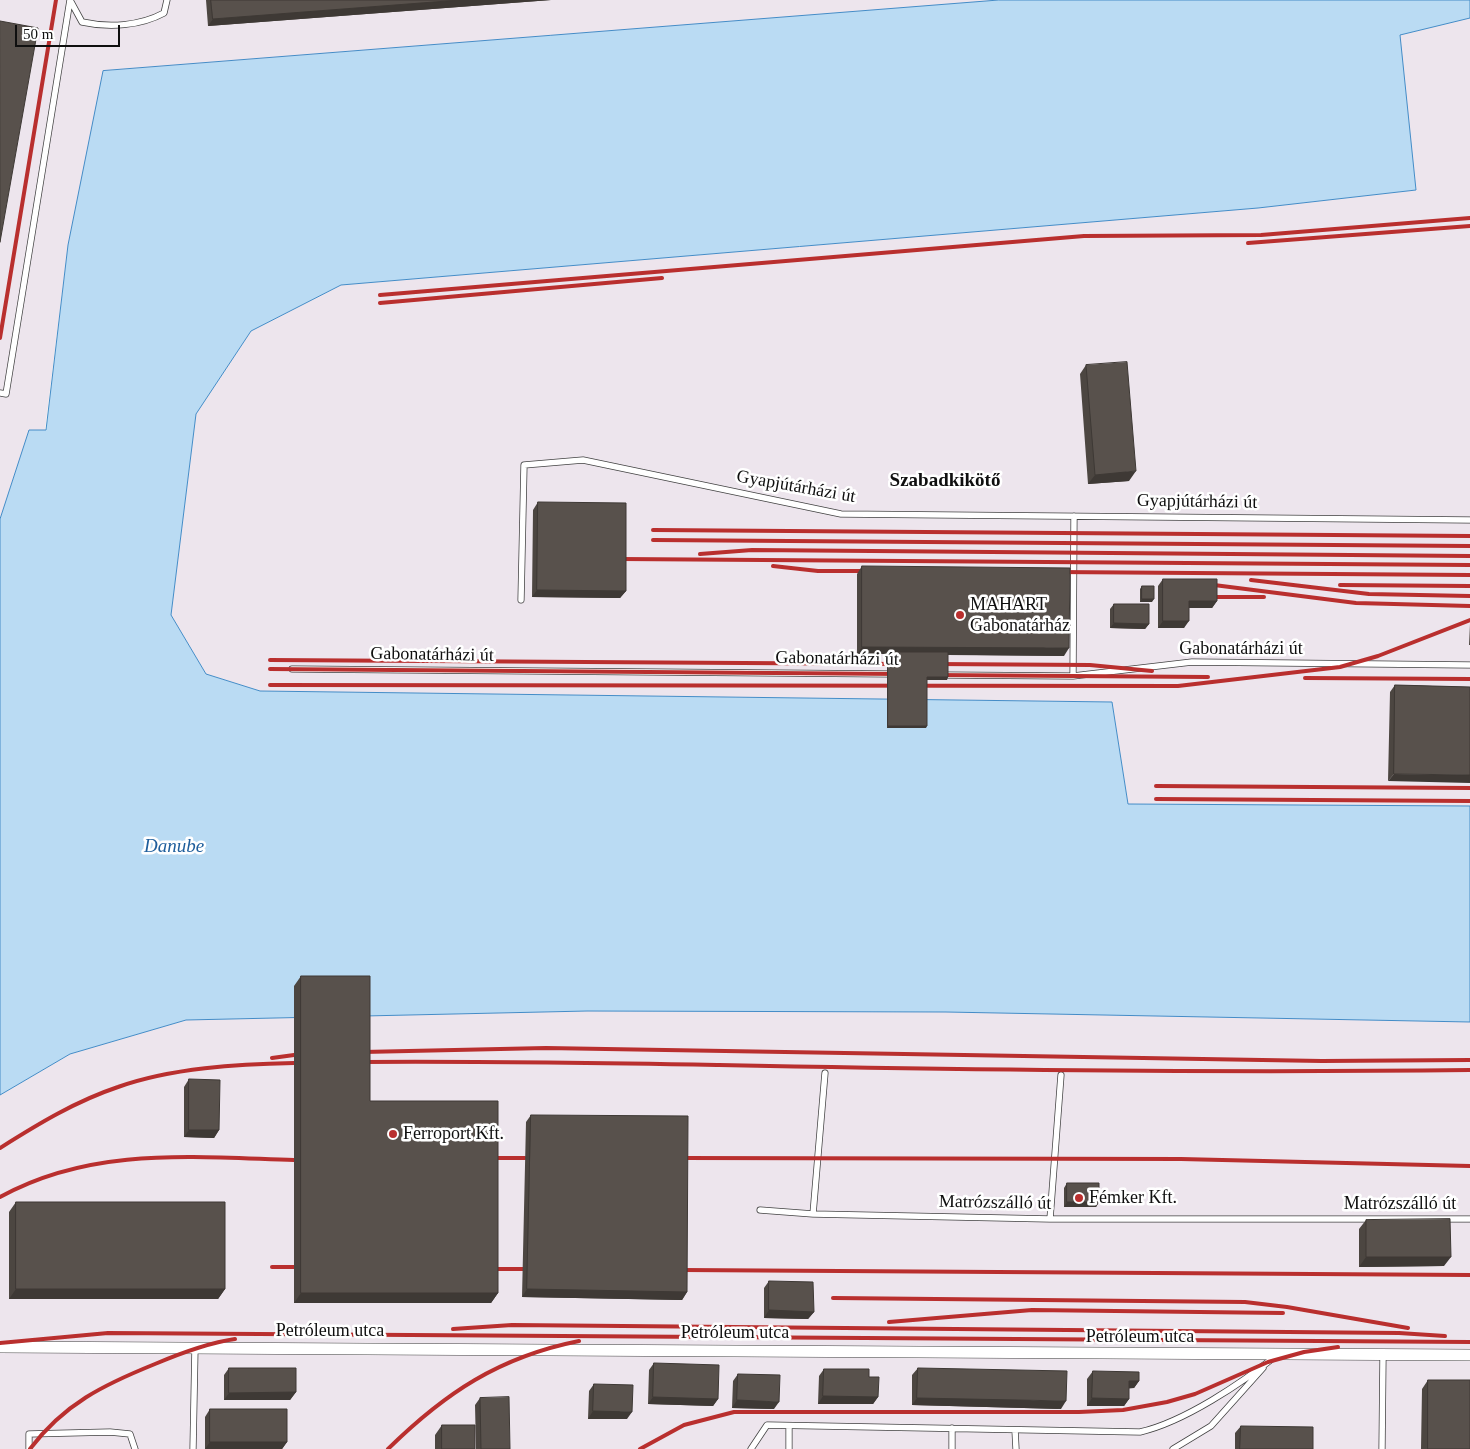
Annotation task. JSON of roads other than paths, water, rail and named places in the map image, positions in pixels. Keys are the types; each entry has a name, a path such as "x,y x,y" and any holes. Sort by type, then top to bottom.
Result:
{"street":[{"name":"Petróleum utca","path":"0,1347 1470,1355"}],"lane":[{"path":"70,0 82,22 99,26 148,22 164,13 167,0"},
{"path":"0,393 6,394 70,0"},
{"name":"Gyapjútárházi út","path":"521,600 524,465 582,460 841,514 1470,520"},
{"path":"1073,676 1074,516"},
{"name":"Gabonatárházi út","path":"934,675 1073,676 1192,662 1470,665"},
{"name":"Gabonatárházi út","path":"292,669 904,674"},
{"path":"813,1214 825,1073"},
{"path":"1050,1219 1061,1075"},
{"name":"Matrózszálló út","path":"760,1210 813,1214 1050,1219 1470,1219"},
{"path":"193,1449 195,1348"},
{"path":"751,1449 766,1425 1140,1432 1153,1429 1198,1407 1278,1355"},
{"path":"1382,1449 1383,1356"},
{"path":"1172,1449 1211,1426 1268,1362"},
{"path":"789,1426 789,1449"},
{"path":"952,1428 952,1449"},
{"path":"1015,1430 1016,1449"},
{"path":"29,1449 29,1434 110,1432 130,1434 135,1449"}],"water":[{"name":"Danube","path":"999,0 1470,0 1470,18 1400,35 1416,190 1258,208 341,285 251,331 196,414 171,615 206,674 260,691 1112,702 1128,804 1470,806 1470,1022 946,1012 587,1011 186,1020 70,1054 0,1095 0,519 29,430 46,430 68,245 103,71"}],"railway":[{"path":"0,338 56,0"},
{"path":"380,295 1084,236 1261,235 1470,218"},
{"path":"1248,243 1470,226"},
{"path":"380,303 662,278"},
{"path":"653,530 1470,536"},
{"path":"653,540 1470,546"},
{"path":"700,554 752,550 1470,556"},
{"path":"621,559 1470,565"},
{"path":"773,566 818,571 873,571"},
{"path":"1055,572 1470,575"},
{"path":"1251,580 1369,594 1470,596"},
{"path":"1214,585 1356,603 1470,606"},
{"path":"1340,585 1470,586"},
{"path":"1212,597 1264,597"},
{"path":"270,685 1178,686 1340,667 1378,656 1470,620"},
{"path":"270,660 900,664"},
{"path":"935,664 1090,665 1152,671"},
{"path":"270,669 900,674"},
{"path":"935,675 1208,677"},
{"path":"1305,678 1470,679"},
{"path":"1156,786 1470,788"},
{"path":"1156,799 1470,801"},
{"path":"363,1052 546,1048 1322,1061 1470,1060"},
{"path":"272,1058 294,1055"},
{"path":"363,1062 541,1062 1094,1070 1470,1070"},
{"path":"0,1148 72,1106 102,1093 138,1081 160,1075 205,1068 294,1063"},
{"path":"0,1197 35,1181 71,1169 107,1162 181,1157 294,1160"},
{"path":"491,1158 525,1158"},
{"path":"683,1158 1181,1159 1470,1166"},
{"path":"272,1267 294,1267"},
{"path":"491,1269 523,1269"},
{"path":"682,1270 1470,1275"},
{"path":"833,1298 1245,1302 1287,1307 1408,1328"},
{"path":"889,1322 1032,1310 1283,1313"},
{"path":"453,1329 512,1325 1399,1333 1445,1336"},
{"path":"0,1343 108,1333 1470,1342"},
{"path":"30,1449 43,1433 71,1408 102,1388 184,1352 235,1339"},
{"path":"388,1449 452,1394 475,1380 498,1367 523,1357 579,1341"},
{"path":"640,1449 684,1425 734,1412 1079,1412 1123,1410 1167,1402 1195,1394 1268,1362 1304,1352 1338,1347"}],"place":[{"name":"MAHART Gabonatárház","path":"960,615"},
{"name":"Ferroport Kft.","path":"393,1134"},
{"name":"Fémker Kft.","path":"1079,1198"}],"district":[{"name":"Szabadkikötő","path":"945,481"}]}
